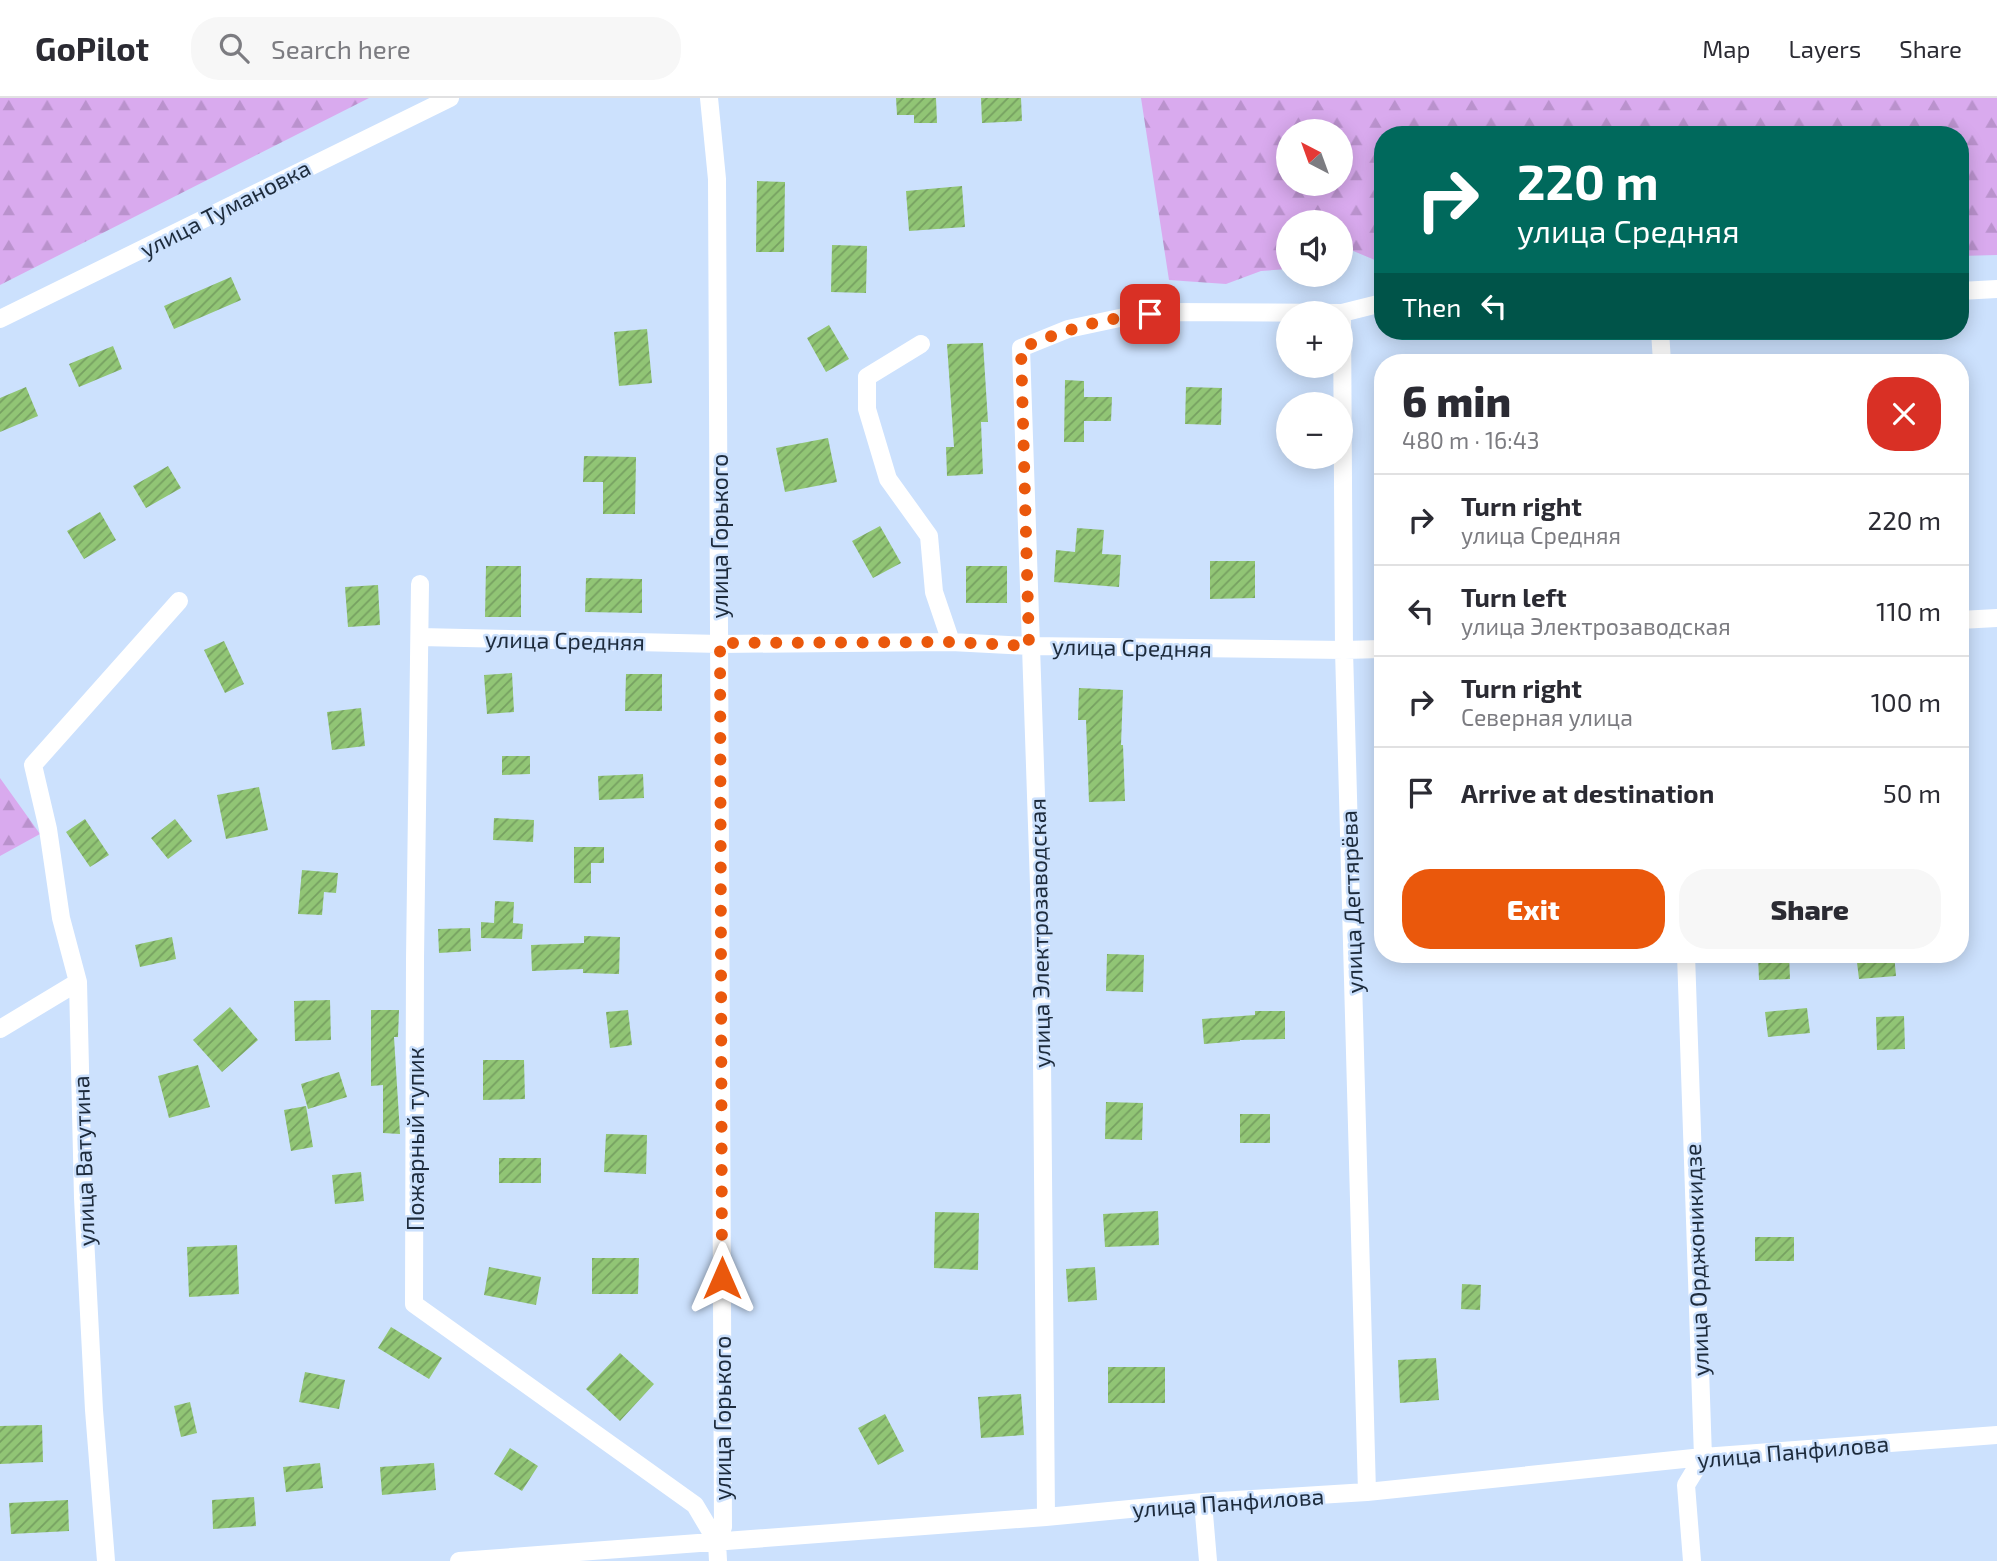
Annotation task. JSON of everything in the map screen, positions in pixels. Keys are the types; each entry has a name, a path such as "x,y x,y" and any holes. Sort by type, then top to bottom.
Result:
{"street":[{"name":"улица Тумановка","path":"0,319 450,98"},
{"name":"улица Горького","path":"709,98 717,180 720,643 723,1527 717,1542 718,1561"},
{"path":"1969,291 1997,289"},
{"path":"1353,310 1374,305"},
{"name":"улица Электрозаводская","path":"1046,1517 1041,945 1021,348 1068,329 1129,316 1170,312 1276,313"},
{"path":"921,344 867,377 867,408 888,479 929,536 934,592 951,642"},
{"name":"улица Дегтярёва","path":"1342,378 1344,650 1367,1492"},
{"name":"Пожарный тупик","path":"420,584 414,1304 695,1505 717,1542"},
{"name":"улица Ватутина","path":"106,1561 94,1410 83,1198 78,982 61,918 48,829 33,765 179,601"},
{"path":"1969,620 1997,618"},
{"name":"улица Средняя","path":"420,637 720,643 951,642 1029,646 1374,649"},
{"name":"улица Орджоникидзе","path":"1686,963 1703,1457"},
{"path":"0,1029 78,982"},
{"name":"улица Панфилова","path":"459,1561 1046,1517 1203,1502 1367,1492 1703,1457 1997,1435"},
{"path":"1692,1561 1686,1485 1703,1457"},
{"path":"1203,1502 1208,1561"}],"green space":[{"path":"0,98 369,98 0,285"},
{"path":"1141,98 1997,98 1997,255 1969,256 1969,126 1374,126 1374,260 1353,251 1353,210 1276,210 1276,270 1261,271 1226,284 1169,280"},
{"path":"0,778 40,834 0,856"}],"building":[{"path":"896,98 936,98 937,123 914,123 914,115 897,115"},
{"path":"981,98 1021,98 1022,121 982,123"},
{"path":"757,181 785,182 784,252 756,252"},
{"path":"962,186 965,227 909,231 906,191"},
{"path":"832,245 867,246 866,293 831,292"},
{"path":"231,277 241,300 174,329 164,306"},
{"path":"829,325 849,359 826,372 807,338"},
{"path":"647,329 652,383 619,386 614,332"},
{"path":"983,343 988,422 981,422 983,474 947,476 946,447 954,447 947,344"},
{"path":"113,346 122,369 79,387 69,364"},
{"path":"1065,380 1084,381 1084,397 1112,397 1111,421 1084,421 1084,442 1064,442"},
{"path":"26,387 38,416 0,432 0,398"},
{"path":"1186,387 1222,388 1221,425 1185,424"},
{"path":"828,438 837,482 785,492 776,448"},
{"path":"584,456 636,457 635,514 603,514 603,482 583,482"},
{"path":"168,466 181,488 146,508 133,486"},
{"path":"100,512 116,540 84,559 67,531"},
{"path":"880,526 901,563 873,578 852,541"},
{"path":"1077,528 1104,530 1102,554 1121,555 1119,587 1054,582 1056,550 1075,552"},
{"path":"1210,561 1255,561 1255,598 1210,599"},
{"path":"486,566 521,566 521,617 485,617"},
{"path":"966,566 1007,566 1007,603 966,603"},
{"path":"586,578 642,579 642,613 585,612"},
{"path":"378,585 380,625 348,627 345,587"},
{"path":"224,641 244,684 225,693 204,650"},
{"path":"512,673 514,712 487,714 484,675"},
{"path":"626,674 662,674 662,711 625,711"},
{"path":"1079,688 1123,690 1121,745 1125,801 1089,802 1086,720 1078,720"},
{"path":"361,708 365,746 332,750 327,712"},
{"path":"502,756 530,756 530,774 502,775"},
{"path":"643,774 644,798 599,800 598,776"},
{"path":"259,787 268,830 226,839 217,795"},
{"path":"494,818 534,820 533,842 493,840"},
{"path":"85,819 109,855 90,867 66,832"},
{"path":"175,819 192,841 168,859 151,838"},
{"path":"574,847 604,847 604,863 591,863 591,883 574,883"},
{"path":"302,870 338,873 336,893 324,892 322,915 298,914"},
{"path":"495,901 514,902 513,923 523,924 522,939 481,938 481,922 494,923"},
{"path":"470,928 471,951 439,953 438,929"},
{"path":"584,936 620,937 619,974 583,973 583,969 532,971 531,945 584,943"},
{"path":"172,937 176,959 140,967 135,945"},
{"path":"1107,954 1144,955 1143,992 1106,991"},
{"path":"1758,963 1789,963 1790,979 1759,980"},
{"path":"1857,963 1895,963 1896,976 1859,979"},
{"path":"330,1000 331,1040 295,1041 294,1001"},
{"path":"230,1007 258,1040 222,1072 193,1040"},
{"path":"1807,1008 1810,1033 1768,1037 1765,1012"},
{"path":"371,1010 399,1010 398,1037 394,1037 400,1134 383,1133 383,1085 371,1086"},
{"path":"628,1010 632,1045 610,1048 606,1012"},
{"path":"1255,1011 1285,1011 1285,1039 1204,1044 1202,1019 1255,1015"},
{"path":"1904,1016 1905,1049 1877,1050 1876,1017"},
{"path":"483,1060 524,1060 525,1099 483,1100"},
{"path":"198,1065 210,1107 169,1118 158,1076"},
{"path":"339,1072 347,1097 308,1109 301,1084"},
{"path":"1106,1102 1143,1103 1142,1140 1105,1139"},
{"path":"306,1106 313,1147 291,1151 284,1110"},
{"path":"1240,1114 1270,1114 1270,1143 1240,1143"},
{"path":"606,1134 647,1135 646,1174 604,1172"},
{"path":"499,1158 541,1158 541,1183 499,1183"},
{"path":"361,1172 364,1201 335,1204 332,1175"},
{"path":"1158,1211 1159,1245 1105,1247 1103,1214"},
{"path":"935,1212 979,1213 978,1270 934,1268"},
{"path":"1755,1237 1794,1237 1794,1261 1755,1261"},
{"path":"237,1245 239,1294 189,1297 187,1247"},
{"path":"592,1258 639,1258 638,1294 592,1294"},
{"path":"489,1267 541,1277 536,1305 484,1295"},
{"path":"1095,1267 1097,1300 1068,1302 1066,1269"},
{"path":"1462,1284 1481,1285 1480,1310 1461,1309"},
{"path":"391,1327 442,1358 429,1379 378,1348"},
{"path":"620,1353 654,1384 620,1421 586,1389"},
{"path":"1436,1358 1439,1400 1400,1403 1398,1360"},
{"path":"1108,1367 1165,1367 1165,1403 1108,1403"},
{"path":"305,1372 345,1380 339,1409 299,1402"},
{"path":"1021,1394 1024,1435 981,1438 978,1397"},
{"path":"190,1402 197,1433 181,1437 174,1406"},
{"path":"885,1414 904,1451 878,1465 858,1428"},
{"path":"42,1425 43,1462 0,1464 0,1426"},
{"path":"510,1448 538,1466 522,1491 494,1474"},
{"path":"320,1463 323,1488 286,1492 283,1467"},
{"path":"434,1463 436,1490 382,1495 380,1467"},
{"path":"254,1497 256,1526 213,1529 212,1500"},
{"path":"68,1500 69,1531 11,1534 9,1503"}],"route":[{"path":"722,1278 720,643 951,642 1029,646 1021,348 1068,329 1150,314"}]}
